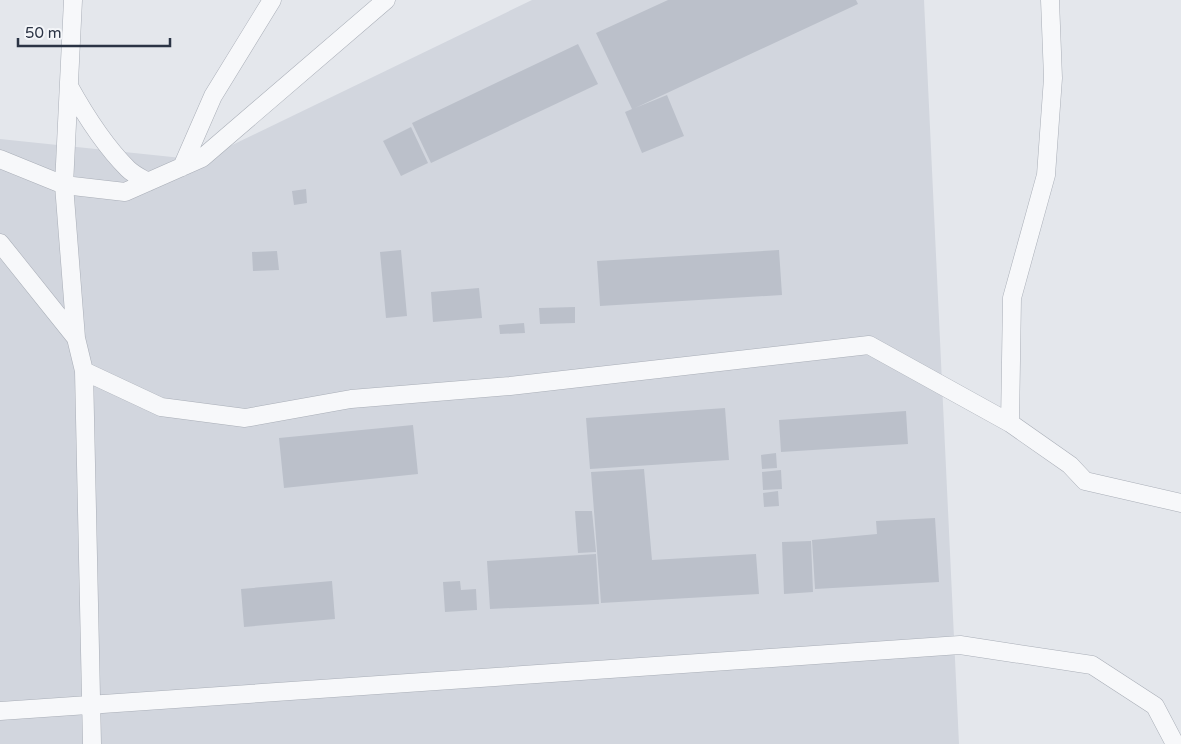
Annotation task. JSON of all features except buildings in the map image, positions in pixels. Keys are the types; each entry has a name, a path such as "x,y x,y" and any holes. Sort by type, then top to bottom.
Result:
{"street":[{"path":"73,0 64,185 76,338 84,372 92,744"},
{"path":"182,167 213,96 272,0"},
{"path":"0,159 64,185 125,192 202,158 386,0"},
{"path":"1010,423 1012,298 1046,175 1053,78 1050,0"},
{"path":"69,86 86,116 105,142 129,170 148,182"},
{"path":"0,243 76,338"},
{"path":"84,372 161,406 245,418 351,399 510,386 869,345 1010,423 1070,465 1085,482 1181,503"},
{"path":"0,710 960,646 1092,665 1155,706 1175,744"}],"shaded area":[{"path":"532,0 924,0 959,744 0,744 0,139 201,160"}]}
